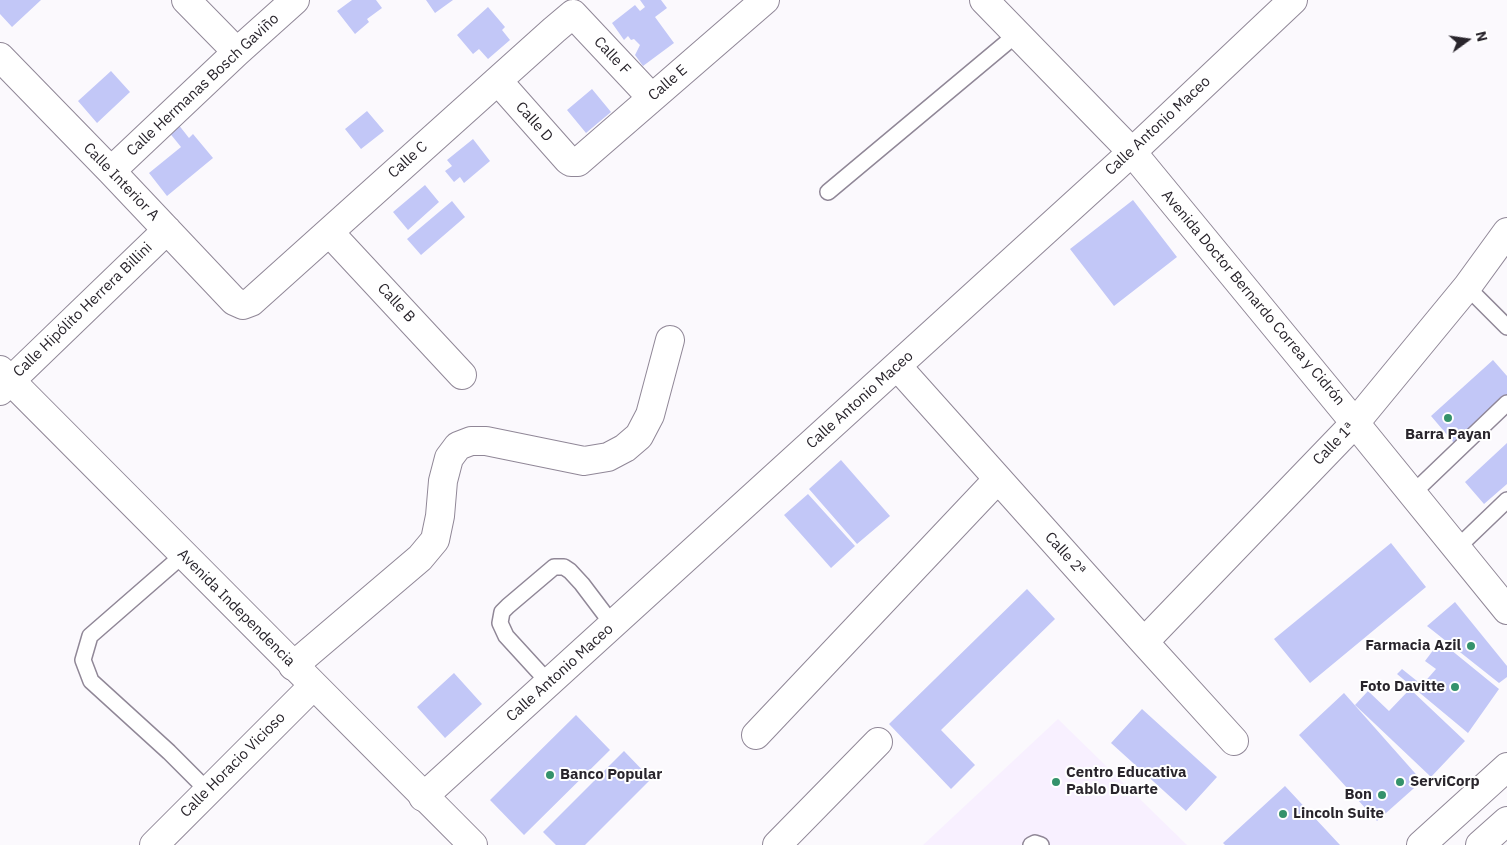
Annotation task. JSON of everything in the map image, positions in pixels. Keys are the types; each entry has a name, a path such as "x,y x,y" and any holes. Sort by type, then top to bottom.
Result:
{"street":[{"path":"186,0 237,52"},
{"name":"Calle Hermanas Bosch Gaviño","path":"111,170 295,0"},
{"name":"Calle E","path":"572,162 578,162 764,0"},
{"name":"Avenida Doctor Bernardo Correa y Cidrón","path":"984,0 1132,152 1507,610"},
{"name":"Calle Antonio Maceo","path":"424,797 1132,152 1293,0"},
{"name":"Calle F","path":"572,7 651,97"},
{"name":"Calle C","path":"242,305 251,302 498,81 554,30 572,7"},
{"name":"Calle Interior A","path":"0,58 111,170 234,301 242,305"},
{"name":"Calle D","path":"498,81 572,162"},
{"name":"Calle Hipólito Herrera Billini","path":"3,381 167,230"},
{"name":"Calle B","path":"329,232 462,375"},
{"name":"Calle 1ª","path":"1144,642 1355,423 1467,286 1507,232"},
{"path":"293,666 420,558 435,540 440,516 443,482 449,458 458,446 471,441 486,441 584,461 608,457 625,448 639,436 650,415 670,340"},
{"name":"Calle 2ª","path":"897,366 1234,741"},
{"name":"Avenida Independencia","path":"3,381 184,555 472,845"},
{"path":"756,735 998,478"},
{"name":"Calle Horacio Vicioso","path":"154,845 313,686"},
{"path":"777,845 878,742"},
{"path":"1420,845 1507,767"},
{"path":"1480,845 1507,821"}],"lane":[{"path":"828,192 1017,34"},
{"path":"1467,286 1507,327"},
{"path":"1413,493 1507,403"},
{"path":"1457,548 1507,500"},
{"path":"184,555 90,636 83,660 91,681 169,752 208,791"},
{"path":"548,683 506,636 500,623 502,612 508,606 554,567 564,567 582,584 613,624"},
{"path":"1487,845 1507,827"},
{"path":"1031,845 1035,843 1041,845"}],"shaded area":[{"name":"Centro Educativa Pablo Duarte","path":"1058,719 1187,845 923,845"}],"building":[{"path":"0,0 41,0 12,27 0,14"},
{"path":"352,0 376,0 382,8 367,19 369,22 355,34 337,11"},
{"path":"426,0 453,0 435,13"},
{"path":"640,0 661,0 667,8 655,17 674,43 643,66 635,55 640,45 628,36 624,40 612,23 635,5 640,11 645,7"},
{"path":"488,7 505,27 502,30 510,40 488,59 479,49 473,54 457,35"},
{"path":"111,71 130,92 97,123 78,101"},
{"path":"592,89 611,112 586,133 567,110"},
{"path":"367,111 384,131 361,149 345,129"},
{"path":"178,124 189,138 193,134 213,158 167,196 149,173 181,147 168,131"},
{"path":"473,139 490,161 464,183 460,177 454,182 445,171 452,166 447,160"},
{"path":"425,185 439,202 408,230 393,212"},
{"path":"1133,200 1177,257 1114,306 1070,249"},
{"path":"452,201 465,217 421,255 407,239"},
{"path":"1493,360 1507,376 1507,396 1454,443 1431,416"},
{"path":"1507,443 1507,484 1484,504 1465,482"},
{"path":"841,460 890,516 857,544 809,489"},
{"path":"808,494 855,546 831,568 784,515"},
{"path":"1391,543 1426,587 1310,683 1274,639"},
{"path":"1027,589 1055,619 941,730 975,765 951,789 889,724"},
{"name":"Farmacia Azil","path":"1455,602 1507,666 1507,677 1499,683 1427,626"},
{"name":"Foto Davitte","path":"1440,641 1499,689 1468,733 1397,674 1402,669 1422,685 1436,669 1425,661"},
{"path":"454,673 482,704 445,738 417,707"},
{"path":"1410,689 1465,741 1431,777 1355,705 1368,691 1389,711"},
{"path":"1344,693 1422,781 1377,821 1299,735"},
{"path":"1142,709 1217,777 1186,811 1111,743"},
{"name":"Banco Popular","path":"576,715 610,750 524,835 490,800"},
{"path":"624,751 651,779 585,845 556,845 543,832"},
{"name":"Lincoln Suite","path":"1285,786 1340,845 1225,845 1223,843"}],"place":[{"name":"Barra Payan","path":"1448,418"},
{"name":"Farmacia Azil","path":"1471,646"},
{"name":"Foto Davitte","path":"1455,687"},
{"name":"Banco Popular","path":"550,775"},
{"name":"Centro Educativa Pablo Duarte","path":"1056,782"},
{"name":"ServiCorp","path":"1400,782"},
{"name":"Bon","path":"1382,795"},
{"name":"Lincoln Suite","path":"1283,814"}]}
